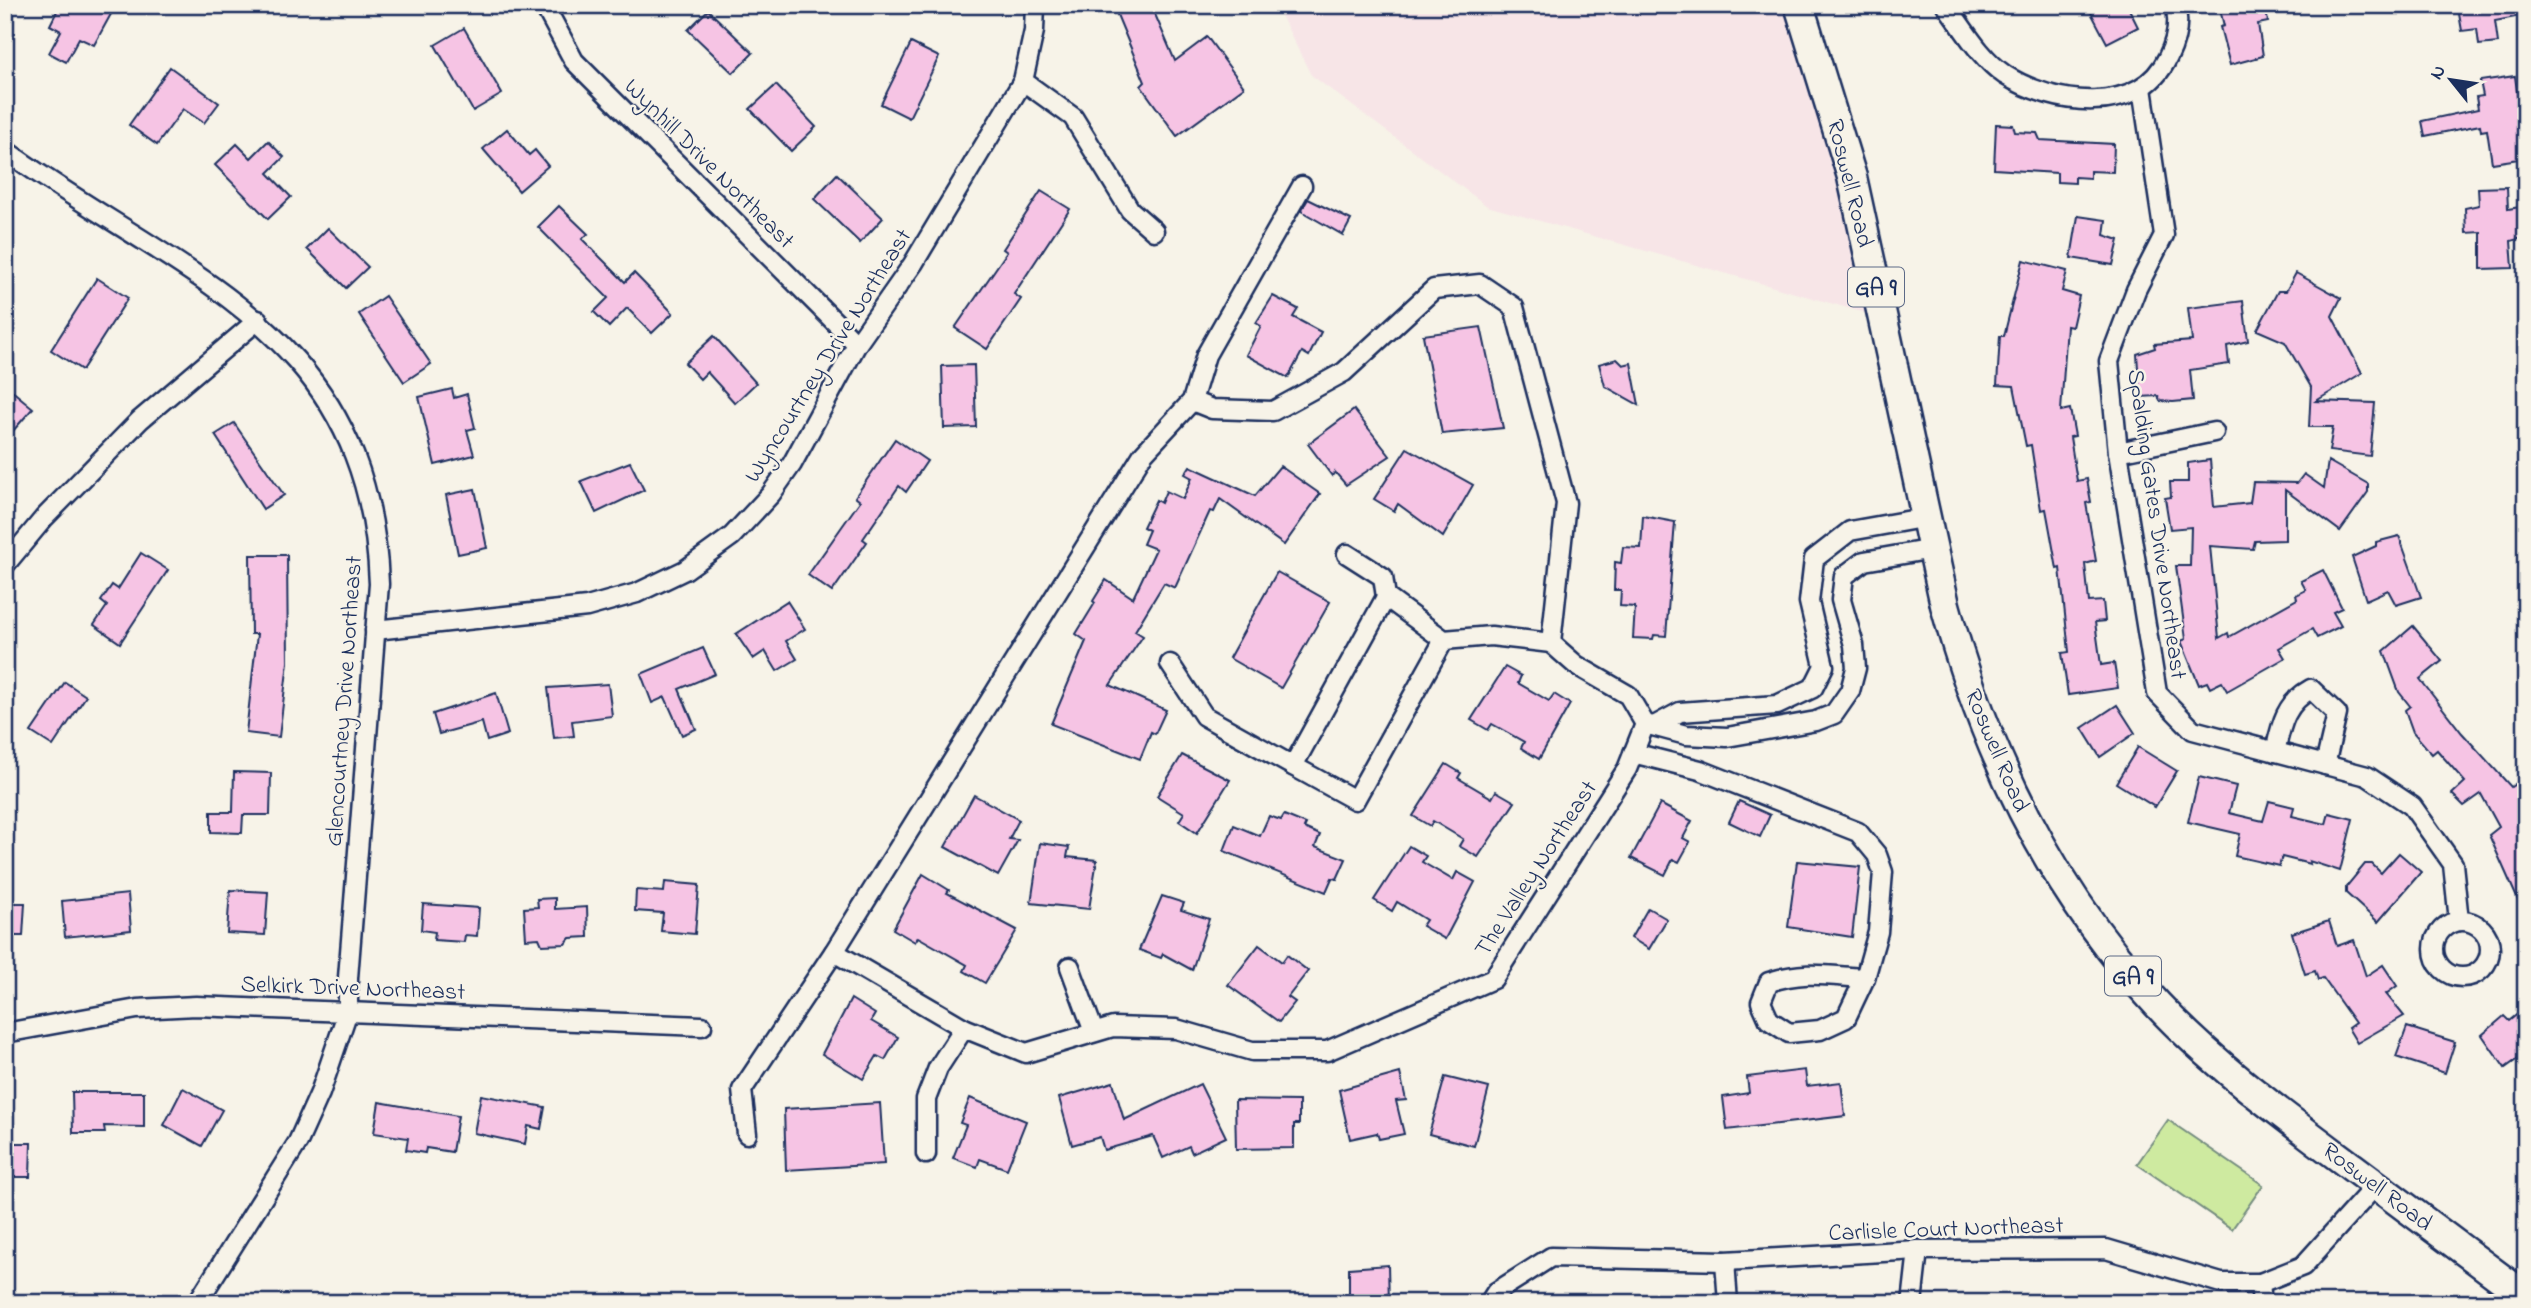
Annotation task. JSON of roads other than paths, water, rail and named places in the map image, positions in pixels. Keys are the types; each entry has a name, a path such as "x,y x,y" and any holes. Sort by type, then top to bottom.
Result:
{"main road":[{"name":"Roswell Road","path":"1799,5 1852,177 1933,549 1960,659 1996,757 2017,803 2067,888 2123,965 2193,1040 2272,1108 2526,1297"}],"street":[{"name":"Wynhill Drive Northeast","path":"544,5 574,61 857,344"},
{"name":"Wyncourtney Drive Northeast","path":"375,630 587,607 637,593 685,570 732,536 771,494 792,464 857,344 913,264 1023,81 1034,31 1035,5"},
{"path":"1946,5 1990,63 2008,76 2045,92 2090,100 2115,99 2141,88 2163,67 2175,42 2175,5"},
{"path":"1023,81 1073,117 1130,210 1154,231"},
{"name":"Spalding Gates Drive Northeast","path":"2141,88 2164,235 2137,290 2109,361 2118,452 2157,693 2193,730 2367,776 2412,806 2453,864 2459,921"},
{"name":"Glencourtney Drive Northeast","path":"5,150 52,184 135,234 258,320 290,351 316,383 338,417 357,459 369,498 377,543 379,583 348,978 348,1011 320,1093 298,1142 197,1303"},
{"path":"747,1134 742,1090 834,952 1143,454 1192,401 1206,355 1302,186"},
{"path":"1192,401 1212,410 1273,411 1344,372 1434,289 1480,285 1514,307 1566,503 1551,643"},
{"path":"5,565 44,518 140,420 258,320"},
{"path":"2118,452 2214,432"},
{"path":"1651,724 1681,712 1777,705 1813,688 1824,666 1809,602 1814,559 1850,531 1928,517"},
{"path":"1386,597 1444,640 1491,636 1551,643 1576,665 1628,695 1651,724 1686,735 1727,737 1816,721 1834,714 1850,691 1856,668 1854,645 1841,600 1844,576 1864,561 1933,549"},
{"path":"1293,766 1386,597 1383,577 1347,554"},
{"path":"1170,664 1204,716 1355,800 1444,640"},
{"path":"2275,752 2280,729 2294,698 2311,689 2337,714 2325,765"},
{"name":"The Valley Northeast","path":"834,952 964,1028 1026,1053 1113,1027 1176,1029 1252,1051 1327,1051 1493,979 1627,769 1633,753 1651,724"},
{"path":"1633,753 1700,770 1858,832 1877,855 1883,872 1878,932 1865,978 1846,1018 1819,1030 1789,1033 1769,1020 1761,1002 1769,982 1794,974 1815,972 1865,978"},
{"path":"1070,967 1094,1032"},
{"name":"Selkirk Drive Northeast","path":"5,1034 137,1009 196,1006 702,1026"},
{"path":"926,1154 926,1099 938,1068 964,1028"},
{"name":"Carlisle Court Northeast","path":"1489,1303 1496,1292 1551,1257 1724,1261 1918,1250 2106,1249 2221,1283 2260,1283 2303,1266 2376,1185"},
{"path":"1912,1303 1918,1250"},
{"path":"1724,1261 1728,1303"},
{"path":"2260,1283 2262,1303"}]}
